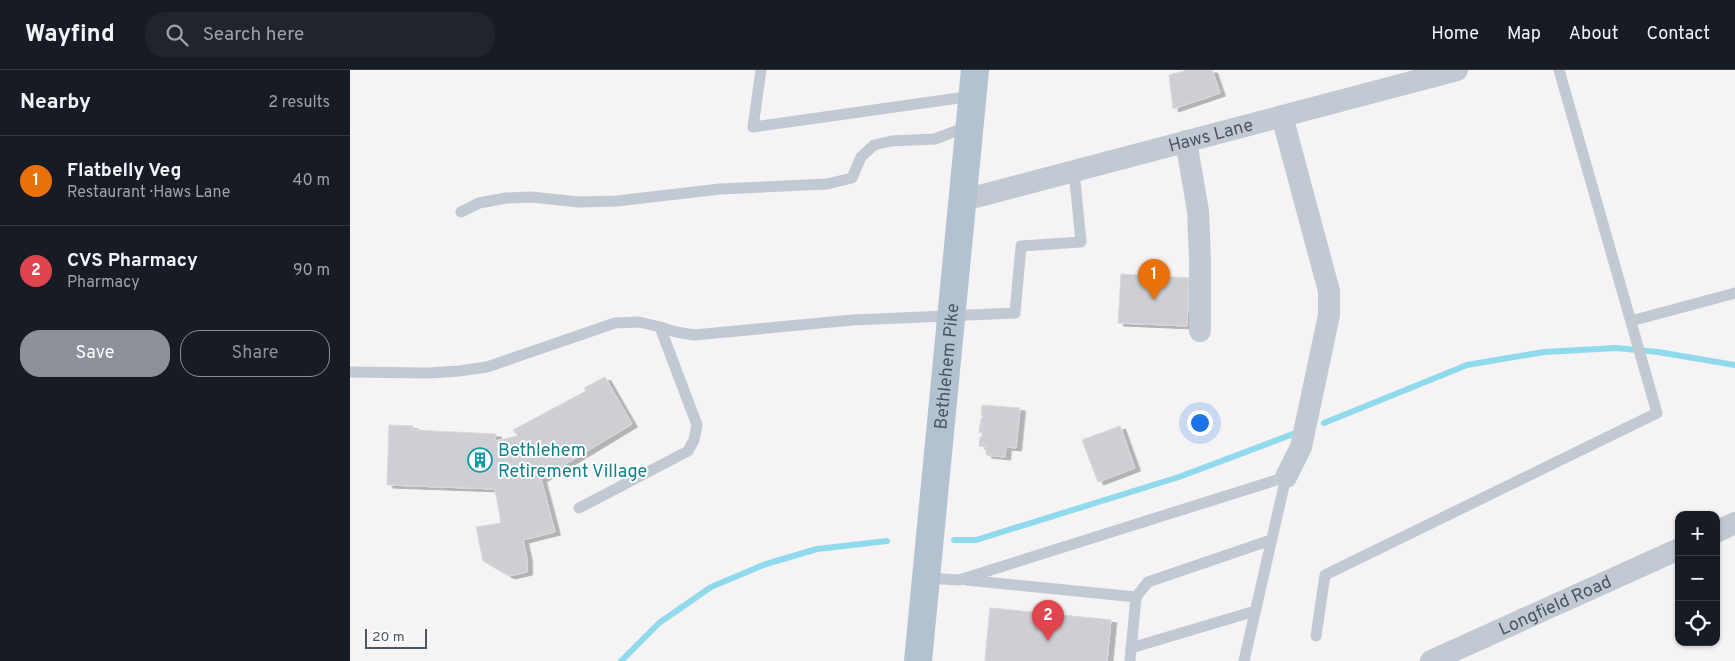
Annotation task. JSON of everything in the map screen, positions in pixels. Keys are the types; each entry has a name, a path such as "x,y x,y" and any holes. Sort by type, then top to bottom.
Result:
{"main road":[{"name":"Bethlehem Pike","path":"918,661 974,83"}],"street":[{"name":"Haws Lane","path":"964,200 1458,70"},
{"path":"1282,116 1329,290 1329,315 1301,447 1286,477"},
{"path":"1186,141 1198,211 1200,331"},
{"path":"1720,530 1735,523"},
{"name":"Longfield Road","path":"1431,661 1675,551"}],"lane":[{"path":"761,70 753,127 974,83"},
{"path":"1316,636 1325,575 1657,413 1560,70"},
{"path":"461,212 479,203 506,198 531,197 579,202 617,201 720,189 827,184 852,178 861,157 874,145 892,141 935,139 970,125"},
{"path":"350,372 428,373 487,367 615,323 639,322 694,335 854,320 1015,313 1021,246 1081,242 1074,171"},
{"path":"1631,321 1735,293"},
{"path":"579,508 688,451 694,440 697,425 660,326"},
{"path":"1244,661 1286,477"},
{"path":"959,580 1286,477"},
{"path":"1130,661 1136,597 1148,582 1271,540"},
{"path":"926,578 1136,597"},
{"path":"1131,648 1255,612"}],"building":[{"path":"1188,70 1212,70 1220,93 1173,109 1169,75"},
{"path":"1121,274 1189,278 1187,326 1118,323"},
{"name":"Bethlehem Retirement Village","path":"605,377 632,424 541,479 555,532 523,540 527,559 527,572 509,576 483,561 476,527 501,523 495,489 387,485 389,425 413,426 413,430 496,434 495,441 518,436 513,430 586,391 584,388"},
{"path":"982,405 1020,408 1016,448 1006,447 1005,457 986,455 986,447 979,446 980,437 982,437 982,433 979,432 983,415 981,415"},
{"path":"1120,426 1135,468 1098,482 1082,440"},
{"path":"990,608 1111,620 1107,661 985,661"},
{"path":"990,608 1111,620 1107,661 985,661"}],"waterway":[{"path":"1324,423 1467,365 1544,352 1616,348 1658,352 1735,365"},
{"path":"954,540 976,540 1179,477 1293,434"},
{"path":"621,661 659,623 711,587 766,564 817,549 887,541"}],"place":[{"name":"Flatbelly Veg","path":"1154,300"},
{"name":"Bethlehem Retirement Village","path":"480,460"},
{"name":"CVS Pharmacy","path":"1048,641"}]}
